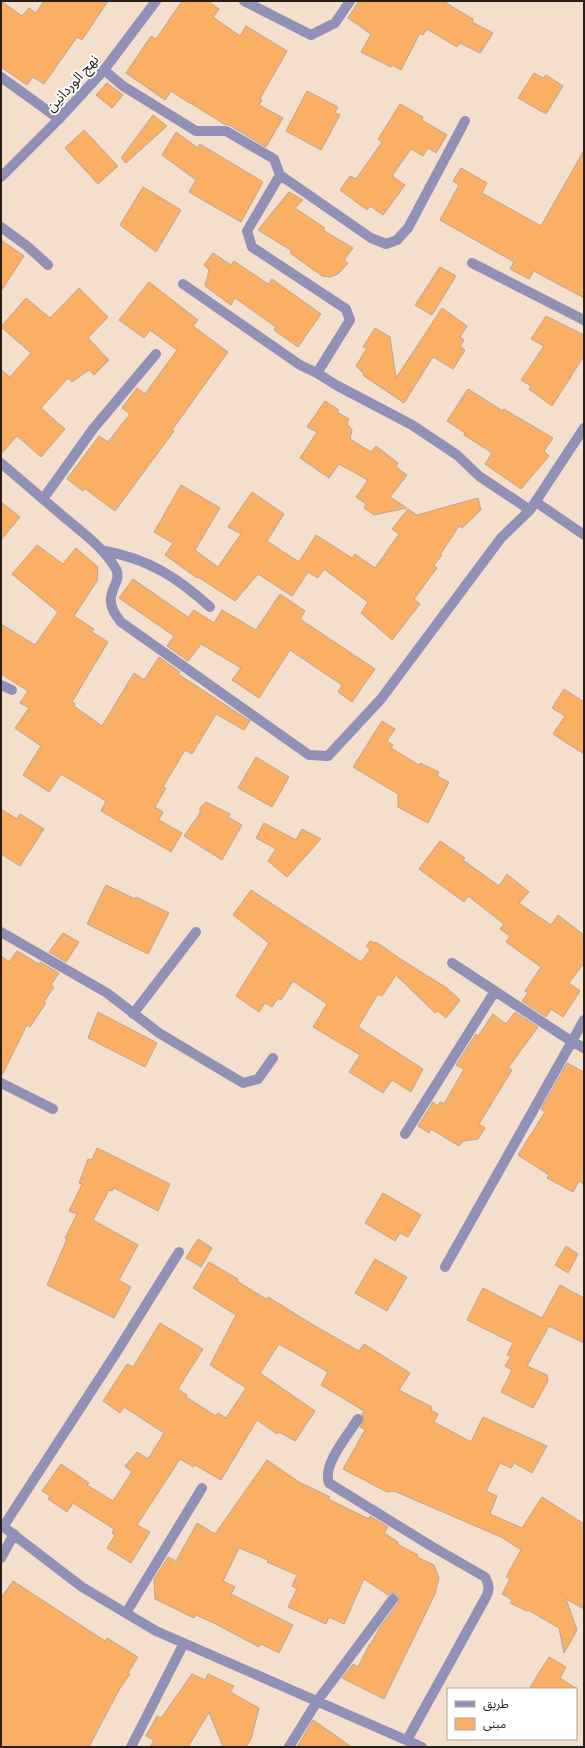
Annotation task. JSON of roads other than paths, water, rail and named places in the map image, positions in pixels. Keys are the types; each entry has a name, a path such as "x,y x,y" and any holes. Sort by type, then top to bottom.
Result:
{"street":[{"name":"نهج الوردانين","path":"1,176 59,119 104,70 156,1"},
{"path":"244,1 311,35 335,23 350,1"},
{"path":"104,70 123,86 196,131 226,131 274,159 280,175 371,238 386,244 392,243 408,228 465,121"},
{"path":"1,77 59,119"},
{"path":"280,175 247,231 252,247 346,309 350,320 317,373"},
{"path":"1,227 27,246 48,265"},
{"path":"472,263 584,320"},
{"path":"183,284 300,365 317,373 336,386 412,425 457,455 479,476 584,535"},
{"path":"43,499 93,429 156,354"},
{"path":"1,463 105,551 117,571 117,578 110,601 115,615 121,622 309,756 328,756 381,699 501,538 533,506 584,428"},
{"path":"105,551 141,561 159,568 194,592 210,607"},
{"path":"1,685 12,690"},
{"path":"1,932 107,994 159,1033 243,1083 258,1079 274,1058"},
{"path":"134,1014 196,932"},
{"path":"452,963 571,1042 584,1048"},
{"path":"406,1134 495,991"},
{"path":"445,1267 584,1020"},
{"path":"1,1083 53,1109"},
{"path":"179,1252 116,1353 2,1526 82,1587 156,1631 318,1700 422,1747"},
{"path":"358,1419 332,1460 328,1473 329,1483 424,1542 485,1577 489,1590 407,1740"},
{"path":"126,1613 202,1488"},
{"path":"1,1558 14,1534"},
{"path":"289,1747 318,1700 393,1598"},
{"path":"131,1747 184,1643"}]}
